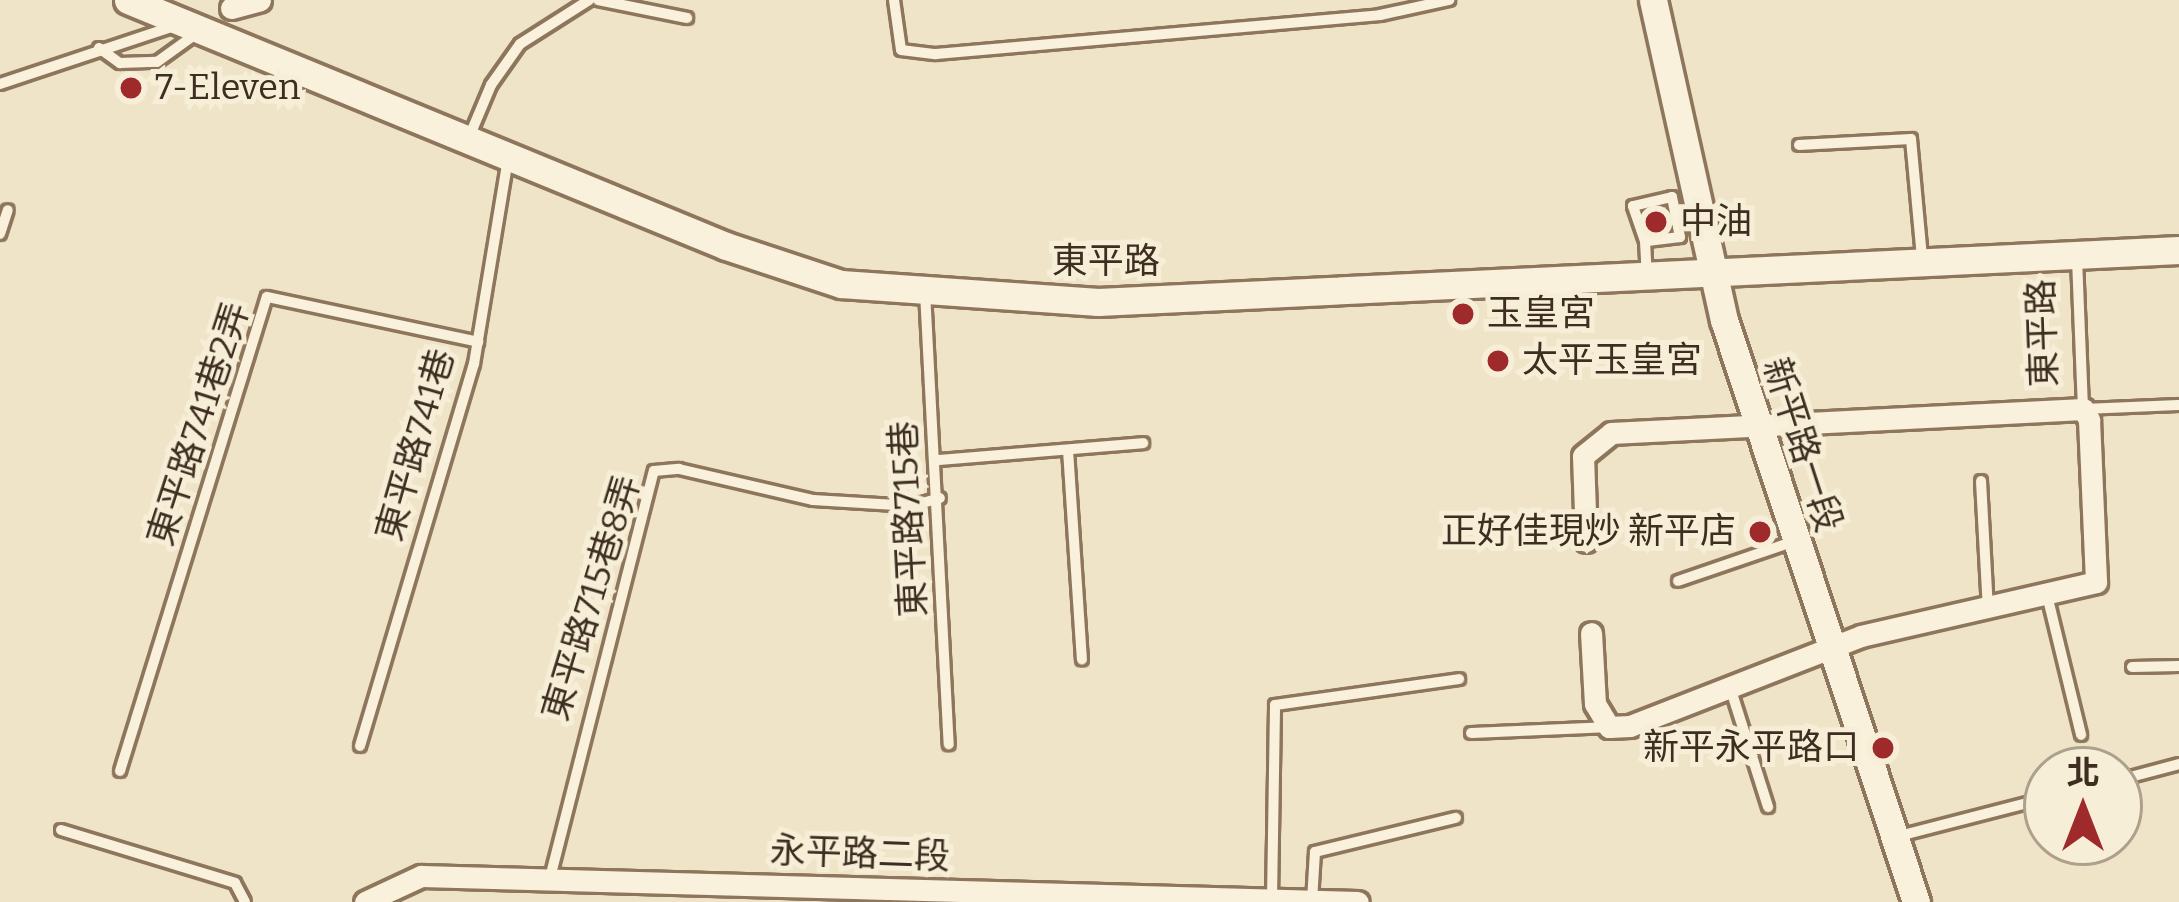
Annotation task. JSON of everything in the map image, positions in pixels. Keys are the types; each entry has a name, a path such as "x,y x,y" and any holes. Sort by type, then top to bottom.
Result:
{"street":[{"name":"東平路","path":"128,0 790,270 925,292 1098,302 1715,276 2179,250"},
{"path":"231,8 260,0"},
{"name":"新平路一段","path":"1654,0 1696,218 1758,428 1916,902"},
{"path":"1586,541 1583,456 1611,433 2083,409 2096,582 1829,647 1646,721 1610,727 1591,693 1591,633"},
{"name":"永平路二段","path":"365,902 421,876 550,878 792,893 1358,902"}],"lane":[{"path":"468,139 491,85 520,44 589,0"},
{"path":"598,0 687,18"},
{"path":"894,0 901,50 936,54 1380,15 1449,0"},
{"path":"99,48 119,62 157,62 192,27"},
{"path":"0,84 99,48 192,27"},
{"path":"1799,145 1911,140 1923,265"},
{"name":"東平路741巷","path":"360,746 478,342 508,156"},
{"path":"1645,241 1680,237 1672,196 1634,206 1645,241 1647,278"},
{"path":"0,234 8,210"},
{"path":"1640,225 1677,219"},
{"name":"東平路","path":"2078,256 2072,283 2083,409"},
{"name":"東平路715巷","path":"925,292 938,460 950,744"},
{"name":"東平路741巷2弄","path":"121,771 267,297 478,342"},
{"path":"2083,409 2179,405"},
{"path":"938,460 1143,443"},
{"path":"1068,450 1082,660"},
{"name":"東平路715巷8弄","path":"550,878 654,471 679,469 813,500 912,506 940,497"},
{"path":"1981,481 1988,608"},
{"path":"1678,581 1795,541"},
{"path":"2047,595 2081,735"},
{"path":"2132,667 2179,666"},
{"path":"1272,899 1275,705 1459,679"},
{"path":"1730,687 1768,807"},
{"path":"1472,733 1610,727"},
{"path":"2143,774 2179,764"},
{"path":"1892,838 2023,804"},
{"path":"1312,901 1315,853 1456,818"},
{"path":"61,830 235,883 245,902"}],"place":[{"name":"7-Eleven","path":"131,88"},
{"name":"中油","path":"1656,222"},
{"name":"玉皇宮","path":"1463,314"},
{"name":"太平玉皇宮","path":"1498,361"},
{"name":"正好佳現炒 新平店","path":"1760,532"},
{"name":"新平永平路口","path":"1883,748"}]}
